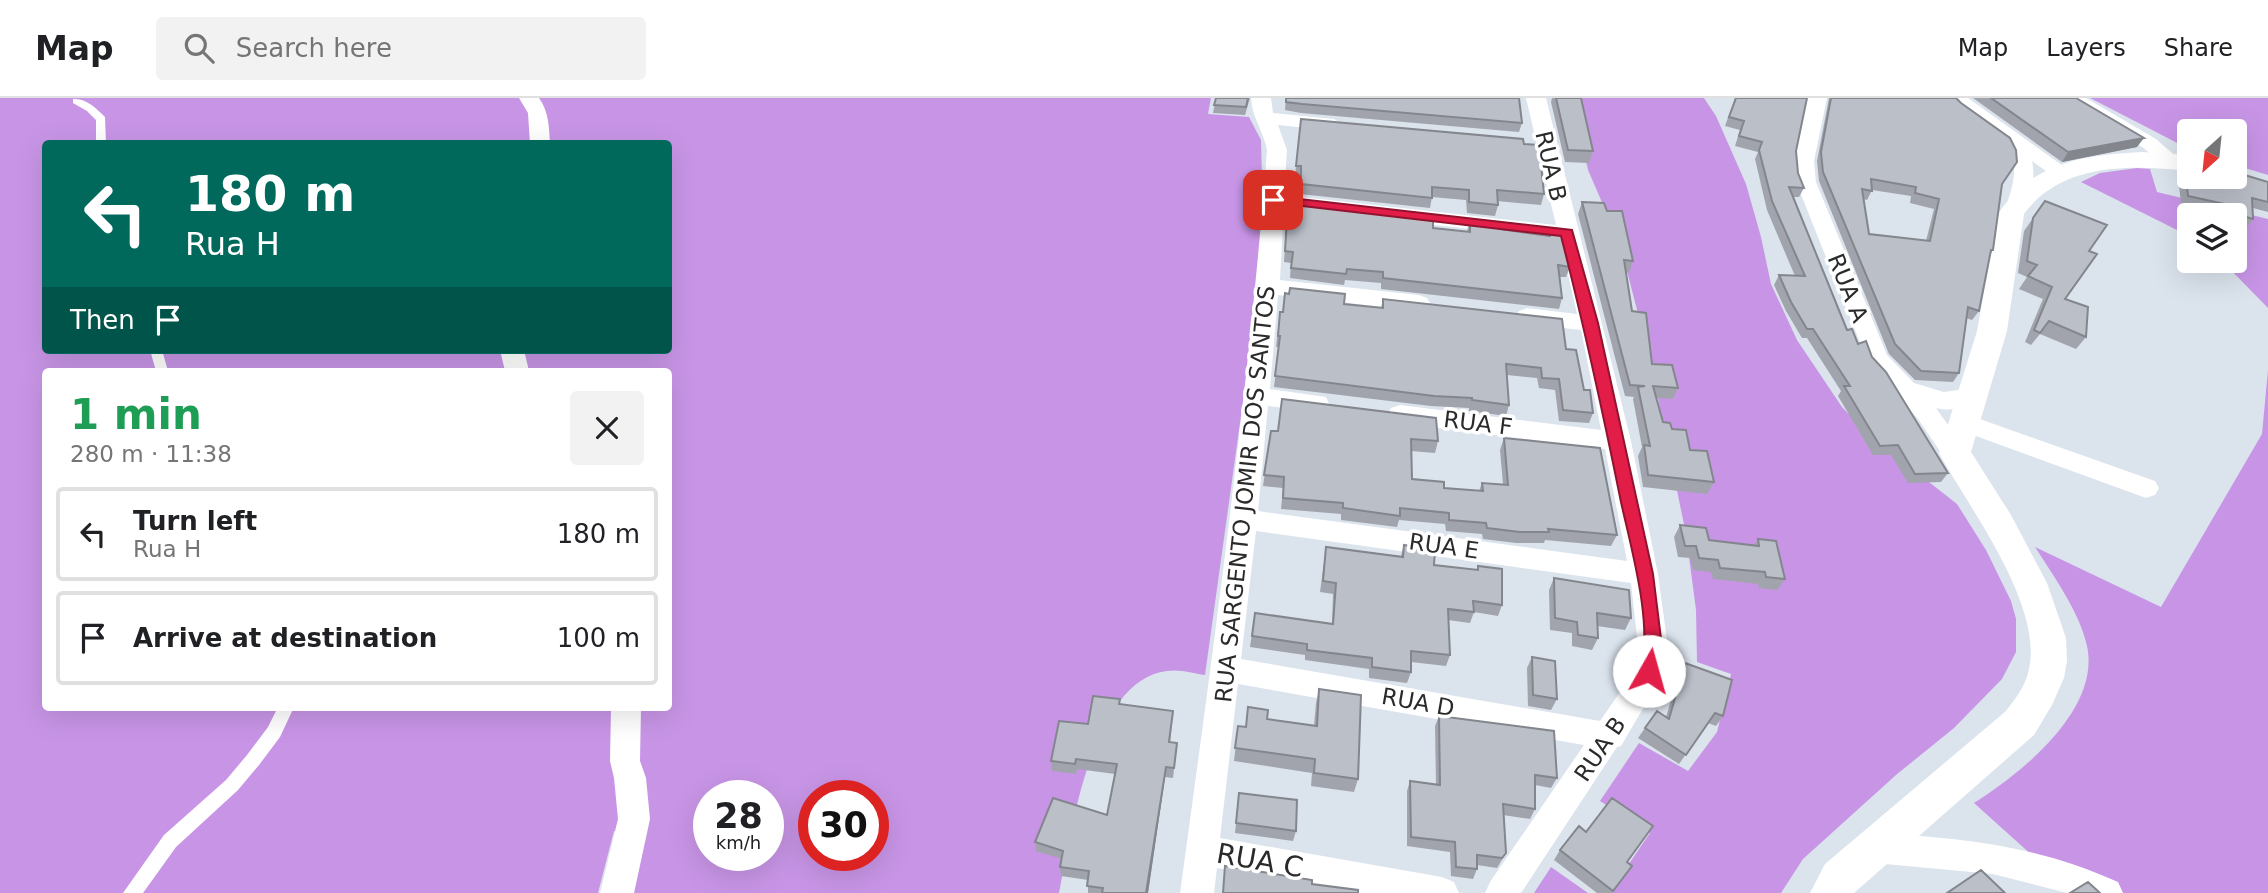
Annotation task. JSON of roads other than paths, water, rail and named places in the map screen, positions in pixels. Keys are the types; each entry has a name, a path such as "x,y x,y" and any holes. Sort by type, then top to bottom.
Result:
{"street":[{"path":"528,98 536,104 540,140"},
{"name":"RUA B","path":"1502,893 1610,736 1641,687 1654,655 1644,574 1618,440 1567,233 1538,143 1536,98"},
{"name":"RUA A","path":"1817,98 1804,161 1806,182 1872,349 1882,368 1927,413 1963,424"},
{"path":"1955,98 2063,173"},
{"path":"2071,98 2177,160"},
{"path":"1262,108 1359,127"},
{"name":"RUA SARGENTO JOMIR DOS SANTOS","path":"1197,893 1227,669 1268,286 1276,144 1262,108"},
{"path":"1963,424 1992,331 2011,214 2023,186 2024,167 2013,138"},
{"path":"2018,200 2038,184 2063,173 2117,160 2177,162"},
{"path":"1273,200 1567,233"},
{"path":"1268,286 1443,306"},
{"path":"1510,314 1591,323"},
{"path":"1830,893 1840,878 2020,723 2045,680 2049,660 2043,618 1989,506 1958,401 1937,400 1900,385"},
{"path":"1255,396 1336,406"},
{"name":"RUA F","path":"1376,411 1618,440"},
{"path":"1963,424 2146,488"},
{"name":"RUA E","path":"1244,519 1644,574"},
{"name":"RUA D","path":"1227,669 1610,736"},
{"path":"617,893 634,820 630,779 625,761 626,711"},
{"path":"1874,848 1948,853 2034,864 2106,893"},
{"name":"RUA C","path":"1202,850 1442,893"}],"lane":[{"path":"77,101 101,119 101,140"},
{"path":"132,893 170,841 232,785 253,760 274,732 284,711"}]}
